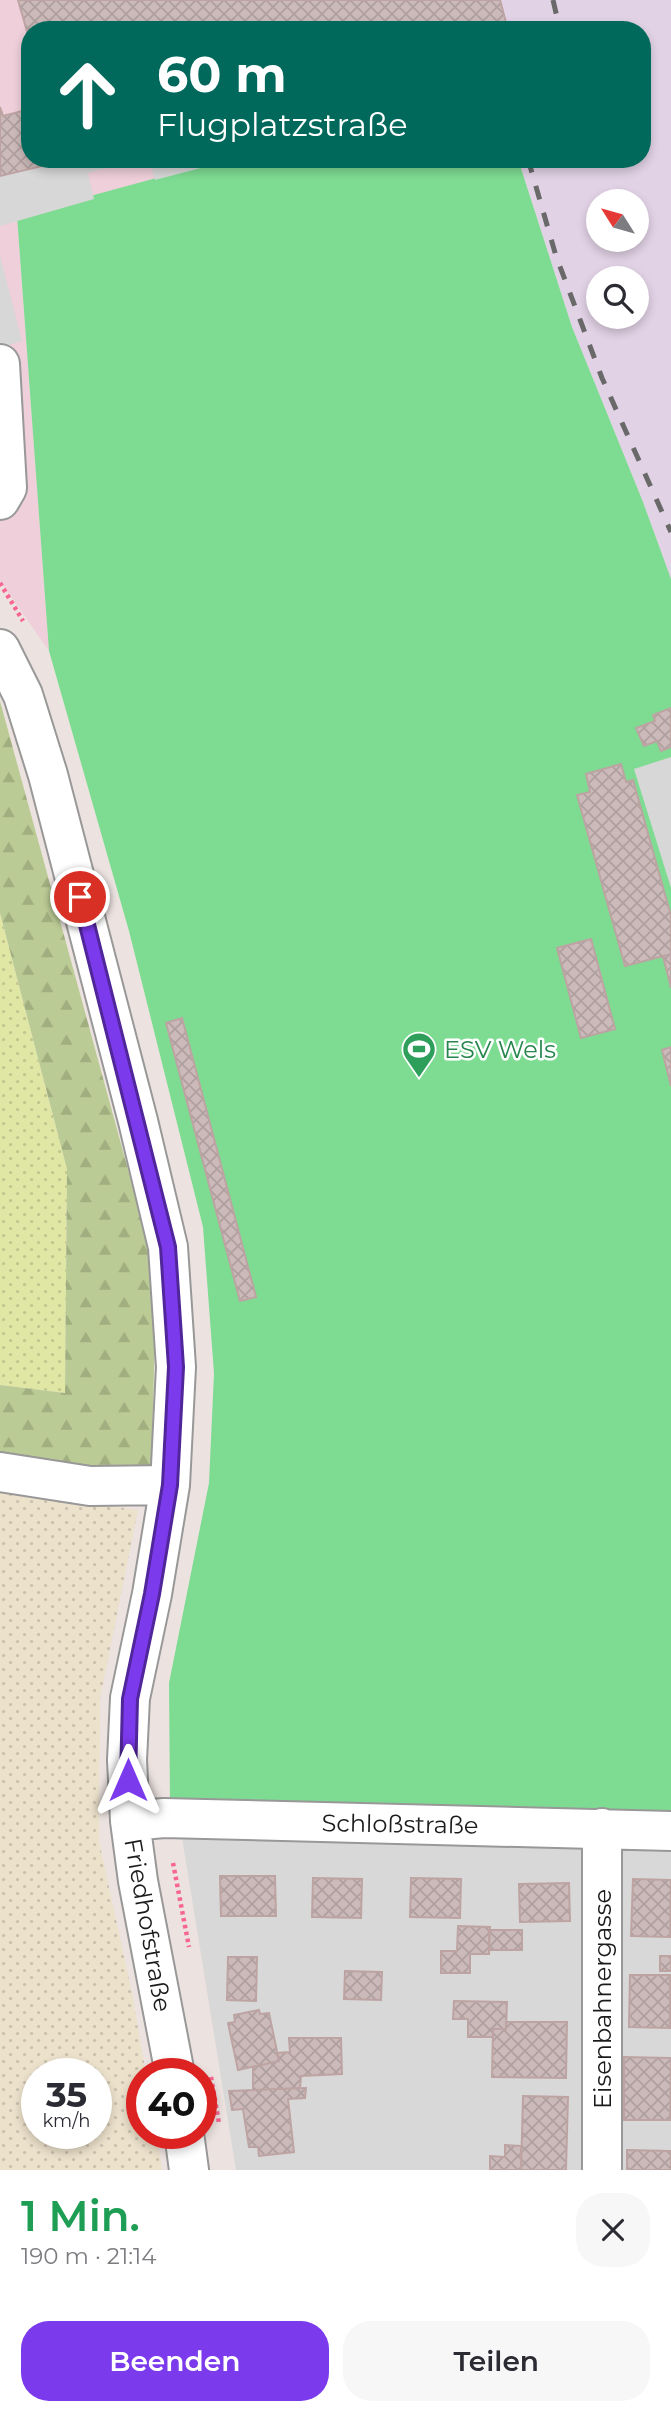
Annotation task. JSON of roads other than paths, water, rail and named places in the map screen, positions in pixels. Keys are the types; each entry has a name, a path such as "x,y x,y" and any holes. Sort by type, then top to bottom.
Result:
{"street":[{"path":"0,364 7,488 0,500"},
{"name":"Friedhofstraße","path":"0,649 23,695 48,775 168,1247 176,1367 170,1485 152,1594 130,1699 127,1760 130,1821 138,1881 172,2058"},
{"path":"0,1472 90,1486 170,1485"},
{"name":"Schloßstraße","path":"130,1821 164,1818 671,1831"},
{"name":"Eisenbahnergasse","path":"602,1828 602,2170"},
{"path":"186,2149 189,2170"}],"railway":[{"path":"553,0 558,21"},
{"path":"531,168 556,256 602,378 671,532"}],"place":[{"name":"ESV Wels","path":"419,1079"}]}
